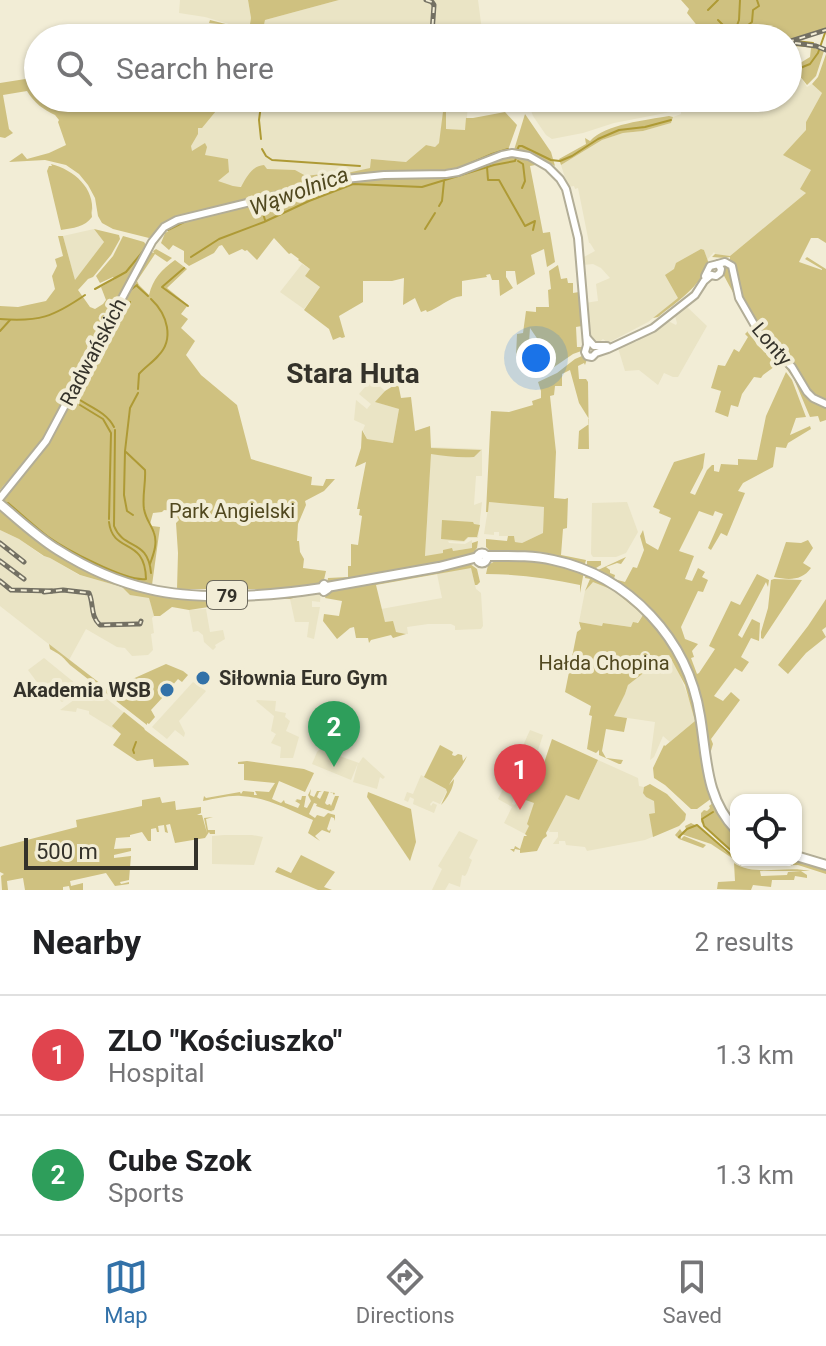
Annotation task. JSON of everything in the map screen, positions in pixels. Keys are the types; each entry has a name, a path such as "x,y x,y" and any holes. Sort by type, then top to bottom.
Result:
{"main road":[{"name":"Radwańskich","path":"0,501 49,434 152,245 172,225 193,216 345,179 453,173 512,153 529,156 544,164 566,189 579,245 586,334"},
{"name":"Lonty","path":"710,273 711,264 719,266 730,263 734,268 739,298 762,338 793,368 807,392 826,404"},
{"path":"591,350 612,348 653,328 695,295 710,273"},
{"path":"591,350 639,332 662,318 710,273"},
{"path":"586,334 594,346 607,346"},
{"path":"586,334 591,350"},
{"name":"79","path":"0,501 27,527 70,557 111,577 147,589 186,594 261,595 324,588 512,556 555,560 596,575 633,598 658,623 680,654 693,684 699,709 712,792 730,820"},
{"path":"802,860 826,866"}],"shaded area":[{"path":"180,0 248,0 251,18 250,24 229,24 179,13"},
{"path":"339,0 478,0 481,24 264,24 265,20"},
{"path":"802,80 807,87 812,84 822,93 806,122 811,170 806,193 730,256 716,255 714,252 707,260 704,250 693,287 648,322 608,343 603,339 598,343 589,333 585,303 598,301 596,284 610,278 593,264 583,265 582,258 595,251 589,243 578,188 568,187 561,165 602,140 671,123 673,117 681,114 802,112"},
{"path":"204,112 467,112 466,130 444,129 435,147 426,145 406,162 372,159 371,168 313,182 256,187 218,182 180,164"},
{"path":"532,112 671,112 552,139"},
{"path":"94,229 104,242 75,281 63,236"},
{"path":"302,264 310,269 305,276 320,287 304,309 280,292"},
{"path":"686,306 707,326 678,377 664,373 658,385 639,370 625,371 618,348 636,342 668,321 676,325 675,316"},
{"path":"372,379 385,391 376,402 399,409 393,443 367,439 363,430 365,425 354,420 356,400 367,409 371,404 359,394"},
{"path":"431,447 482,449 482,476 476,476 474,505 482,502 478,538 468,538 464,542 448,541 465,544 472,540 472,548 444,550 444,553 425,557"},
{"path":"489,502 544,507 543,533 522,543 515,542 514,536 499,536 499,532 484,534"},
{"path":"627,502 638,532 626,553 616,557 593,557 592,503"},
{"path":"0,530 79,575 149,597 154,616 154,633 151,634 153,650 148,655 132,656 125,648 117,647 86,629 69,660 0,606"},
{"path":"471,567 476,589 481,593 481,629 455,630 451,624 428,624 407,627 406,634 396,632 385,623 381,609 442,598 437,574"},
{"path":"593,581 613,590 643,615 637,623 632,627 579,622 585,591"},
{"path":"321,592 320,602 312,601 312,607 320,607 314,639 307,637 309,622 295,622 290,599"},
{"path":"206,609 210,632 223,630 225,639 213,650 204,642 203,635 193,632 189,610"},
{"path":"663,655 669,655 679,673 695,721 670,742 663,736 650,760 655,722 614,716 628,685"},
{"path":"44,658 80,690 62,702 53,695 48,697 28,670"},
{"path":"193,682 206,691 179,721 184,737 175,730 167,739 152,727"},
{"path":"92,687 127,715 115,730 89,714 89,711 77,708 76,712 60,710"},
{"path":"257,700 276,701 275,711 286,713 285,717 290,721 286,731 299,737 293,758 280,758 281,747 271,743 276,734 271,731 274,716"},
{"path":"530,730 543,735 527,784 509,777"},
{"path":"320,749 359,763 363,757 385,777 380,777 377,789 353,782 358,763 351,780 312,764"},
{"path":"598,760 638,778 646,797 654,800 657,835 587,851 585,847 566,845 565,841 553,844 558,832 546,832 566,794 579,800"},
{"path":"421,775 448,789 440,804 433,801 430,804 437,805 434,813 413,804 414,799 410,797 408,802 404,800 407,792 413,794"},
{"path":"508,779 519,784 512,804 515,805 519,797 535,802 525,834 504,823 512,807 498,799"},
{"path":"459,831 478,840 469,858 472,860 467,873 462,875 460,887 449,883 445,890 432,890 442,869 438,866"},
{"path":"212,836 263,837 254,865 212,864"}],"green space":[{"path":"248,0 339,0 265,20 264,24 250,24"},
{"path":"681,0 826,0 826,30 802,37 802,24 696,24 687,13 689,9"},
{"path":"802,45 824,51 816,76 807,85 802,79 802,62 810,57 811,48"},
{"path":"826,54 826,243 811,238 799,262 822,270 805,259 807,257 826,269 826,402 814,396 763,337 741,297 734,267 711,262 730,259 712,257 715,254 730,256 806,193 800,189 811,170 783,155 806,130 806,122 822,93 812,84 818,77"},
{"path":"24,79 24,92 3,95 9,129 13,133 5,138 0,137 0,83"},
{"path":"50,112 215,112 202,128 198,128 192,151 205,143 205,155 228,159 229,172 218,181 241,187 253,170 264,165 267,169 295,170 306,176 338,175 370,168 371,159 406,162 426,145 435,147 439,143 443,112 446,112 446,129 465,130 466,118 505,112 517,125 508,150 458,170 384,173 327,180 181,217 149,238 102,223 88,185 66,165 45,160 9,162 22,153 27,159 66,145 55,115"},
{"path":"525,114 551,152 555,166 534,154 514,150"},
{"path":"673,117 671,123 602,140 561,165 559,159 586,144 585,138 590,141 606,130"},
{"path":"506,157 530,159 541,164 530,166 543,233 550,232 555,262 547,267 544,249 531,255 535,274 517,285 515,271 506,271 513,288 500,296 499,280 492,280 490,274 462,281 462,296 427,312 421,312 415,298 403,305 404,278 363,281 363,302 339,316 345,337 342,338 333,340 329,329 304,310 320,287 305,276 310,269 274,238 257,260 242,249 229,255 222,245 214,253 189,266 184,262 184,251 173,245 169,250 161,243 165,233 187,220 343,182 443,176"},
{"path":"51,164 68,171 86,188 92,204 92,217 82,225 61,230 47,171"},
{"path":"94,229 119,235 120,239 93,277 78,290 95,309 106,300 101,287 115,279 113,277 100,283 96,276 113,256 123,236 144,242 146,249 68,394 63,394 57,416 28,458 0,490 0,306 18,307 46,301 55,289 52,276 57,266 55,259 63,256 58,236 63,236 75,280 104,242"},
{"name":"Park Angielski","path":"156,249 172,258 167,262 155,254 137,281 149,295 158,275 175,260 187,269 167,288 188,305 181,314 188,319 181,328 195,341 186,355 201,375 237,405 251,459 312,477 311,485 323,486 326,479 335,479 324,491 305,501 298,524 297,541 304,559 303,568 326,571 323,584 270,589 177,589 176,523 179,520 174,511 164,510 153,513 150,524 160,527 152,585 144,586 68,554 3,505 1,500 70,402 79,404 80,400 74,394 135,278"},
{"path":"701,249 709,264 699,280 680,300 653,318 678,298 665,275 674,269 676,263"},
{"path":"558,265 561,279 567,278 568,283 573,283 573,293 579,292 582,326 576,327 577,347 584,347 584,342 586,344 584,350 544,374 552,366 553,360 548,351 530,328 528,357 516,356 517,334 523,333 526,311 536,312 536,307 549,307 549,271"},
{"path":"726,267 754,329 793,370 807,393 826,406 826,420 820,422 818,416 810,417 794,379 760,343 722,272"},
{"path":"749,330 757,345 778,364 761,378 754,377 742,394 738,407 731,405 728,417 715,412 721,391 711,388 718,365 725,366 734,349 739,352"},
{"path":"582,356 587,359 585,365 578,366 579,379 588,382 589,418 579,403 570,370 562,374 562,386 555,386 554,395 550,396 556,452 554,498 568,498 567,528 563,529 561,555 586,560 584,567 492,553 486,547 486,539 507,541 508,536 514,536 515,542 522,543 543,533 544,507 489,502 486,512 491,411 509,412 533,405 532,401 541,398 538,382"},
{"path":"786,372 806,417 796,418 790,435 810,426 811,429 788,443 786,448 776,447 773,467 743,483 738,491 745,493 727,536 721,533 711,550 708,548 723,514 715,511 713,516 699,511 679,551 694,556 685,579 692,581 698,568 705,572 702,577 708,580 703,592 698,591 681,627 685,639 698,644 691,658 697,674 715,649 709,646 731,601 740,605 757,574 769,580 768,587 766,582 738,635 742,638 752,619 760,623 759,641 751,638 741,657 749,662 742,672 735,668 714,696 723,701 731,692 740,700 711,739 713,768 708,768 703,708 689,665 664,627 587,568 587,561 601,561 596,568 598,570 626,557 621,564 606,567 615,575 614,579 625,582 633,567 637,568 644,550 640,536 643,530 646,543 658,550 671,518 653,507 674,462 705,453 703,468 690,493 695,495 712,465 714,471 719,472 721,464 738,465 738,459 757,460 766,416"},
{"path":"398,383 401,398 411,397 415,431 430,426 431,448 481,450 474,457 431,454 425,556 452,548 453,551 472,548 472,543 478,541 477,548 469,558 327,583 328,578 348,577 351,544 358,545 362,516 359,515 360,509 357,509 366,462 355,467 362,430 367,439 393,443 399,409 375,402"},
{"path":"589,424 589,449 578,449 579,431"},
{"path":"0,510 35,537 80,565 180,595 291,594 297,597 267,598 189,610 172,607 160,616 154,616 149,598 130,595 122,587 80,575 0,530"},
{"path":"442,520 480,525 477,537 468,537 464,541 441,539"},
{"path":"808,540 813,548 803,563 811,568 794,578 774,577 786,542"},
{"path":"532,558 584,571 580,593 580,585 545,578 486,574 488,565 497,560"},
{"path":"470,564 477,569 480,582 477,585 471,568 376,585 385,622 393,621 396,632 406,634 393,638 391,635 369,643 368,638 356,638 354,627 337,639 323,621 324,614 339,616 342,601 325,598 328,590"},
{"name":"Hałda Chopina","path":"586,572 633,600 675,650 694,700 705,778 712,798 697,809 691,809 654,778 653,768 664,745 695,721 685,685 669,655 662,655 628,685 614,716 627,718 624,732 606,729 602,751 606,758 623,760 621,764 619,764 599,755 599,750 596,753 587,749 591,706 565,692 577,632 581,629 579,622 631,627 643,615 613,590 593,582 585,591 590,579 585,578"},
{"path":"771,580 802,580 763,639 761,632"},
{"path":"826,599 826,627 822,630 826,637 806,653 788,674 778,665"},
{"path":"49,644 110,691 166,664 188,675 182,682 178,679 171,687 163,688 160,693 163,697 151,710 155,717 147,725 50,649"},
{"path":"124,712 189,765 154,767 153,759 137,761 113,745 121,734 112,726"},
{"path":"552,739 598,760 579,800 566,795 537,851 520,853 515,849 514,852 510,849 515,846 520,849 524,836 527,836 527,824 534,803 520,798 535,761 544,763"},
{"path":"440,745 453,752 452,755 462,755 463,761 467,756 441,805 446,789 424,777"},
{"path":"238,762 314,773 305,792 279,781 272,799 281,803 284,800 298,808 300,804 296,799 306,796 304,807 307,808 311,801 308,795 311,789 310,795 314,797 317,791 322,791 317,797 320,799 324,791 330,792 325,803 331,806 335,796 339,796 333,812 314,803 309,814 315,818 328,813 335,815 335,821 331,817 327,829 331,829 330,833 322,830 315,836 320,841 308,833 313,820 260,799 236,796 203,801 204,796 241,794 243,791 254,792 254,795 257,795 255,791 269,792 275,783 244,780 244,764"},
{"path":"650,784 667,794 686,814 679,826 653,837 649,814 655,813 654,801 643,793 644,787"},
{"path":"368,792 411,809 416,842 410,861 367,797"},
{"path":"160,797 162,803 175,801 176,810 201,807 201,813 197,815 202,815 207,833 204,818 213,817 206,819 208,830 215,830 215,834 209,832 205,838 175,843 170,824 166,825 168,833 164,825 158,826 159,832 156,828 151,829 151,841 142,832 116,838 114,849 131,848 131,851 114,855 114,858 131,856 129,880 120,882 129,884 115,886 106,873 70,881 71,886 83,883 83,890 70,890 69,886 63,887 63,890 25,890 23,878 7,881 8,890 2,890 1,876 4,874 0,872 0,847 77,827 76,820 142,806 142,800"},
{"path":"714,802 730,825 730,850 701,822 701,813 707,811"},
{"path":"691,823 701,828 730,857 711,844 681,834 681,839 684,836 706,845 703,848 679,839 675,835 680,829 682,832 686,829 685,826"},
{"path":"301,855 335,872 324,887 332,890 318,890 275,872 278,867 291,873"},
{"path":"802,863 826,869 826,874 801,866"},
{"path":"734,866 810,871 801,871 807,878 795,876 794,880 772,880 771,887 753,885 751,890 717,889 718,882 735,881","holes":["760,871 801,871 788,872 787,875 761,876"]}],"waterway":[{"path":"708,10 718,0"},
{"path":"738,24 740,0"},
{"path":"749,24 753,10 759,6 757,0"},
{"path":"718,20 722,24"},
{"name":"Wąwolnica","path":"802,67 810,64 818,53 826,30"},
{"path":"802,42 813,43"},
{"path":"802,46 811,46"},
{"path":"260,112 261,139"},
{"name":"Wąwolnica","path":"517,150 522,146 560,161 619,130 671,120"},
{"path":"262,149 272,160 360,166"},
{"path":"455,170 508,149"},
{"name":"Wąwolnica","path":"191,257 219,239 353,184 422,187 515,161 516,158"},
{"path":"518,161 523,164 525,181 522,188"},
{"path":"487,167 488,180 499,180 525,226 535,221 533,230"},
{"path":"439,206 444,181"},
{"path":"194,213 276,192"},
{"path":"260,204 265,220"},
{"path":"425,229 435,213"},
{"path":"168,230 188,220"},
{"path":"95,289 126,272 144,250"},
{"path":"184,268 162,287 188,306"},
{"path":"129,291 137,285"},
{"path":"137,286 148,296"},
{"path":"0,319 25,320 45,316 85,295"},
{"path":"138,389 139,374 156,358 166,342 165,319 151,299"},
{"path":"123,315 130,302"},
{"path":"0,331 10,320"},
{"path":"133,515 127,511 124,495 125,451 130,408 138,393"},
{"path":"74,396 101,413 114,427"},
{"path":"80,405 103,419 111,433 109,519"},
{"path":"115,430 114,526 118,534 145,554 151,573"},
{"path":"126,452 145,470 144,509 155,541 150,564"},
{"path":"8,503 67,549 111,570 146,579 140,557 116,539 109,522"},
{"path":"339,589 350,587"},
{"path":"209,592 243,592"},
{"path":"134,753 136,742"},
{"path":"713,812 702,819 704,826 730,850"},
{"path":"679,837 697,825 730,854"}],"railway":[{"path":"426,0 434,5 433,24"},
{"path":"802,38 826,30"},
{"path":"802,44 826,50"},
{"path":"0,543 24,562"},
{"path":"0,561 24,579"},
{"path":"0,581 11,590 52,591"},
{"path":"44,592 63,590 89,593 95,618 100,625 140,624 141,621"}],"place":[{"name":"Siłownia Euro Gym","path":"203,678"},
{"name":"Akademia WSB","path":"167,690"},
{"name":"Cube Szok","path":"334,767"},
{"name":"ZLO \"Kościuszko\"","path":"520,810"}],"district":[{"name":"Stara Huta","path":"353,373"}]}
